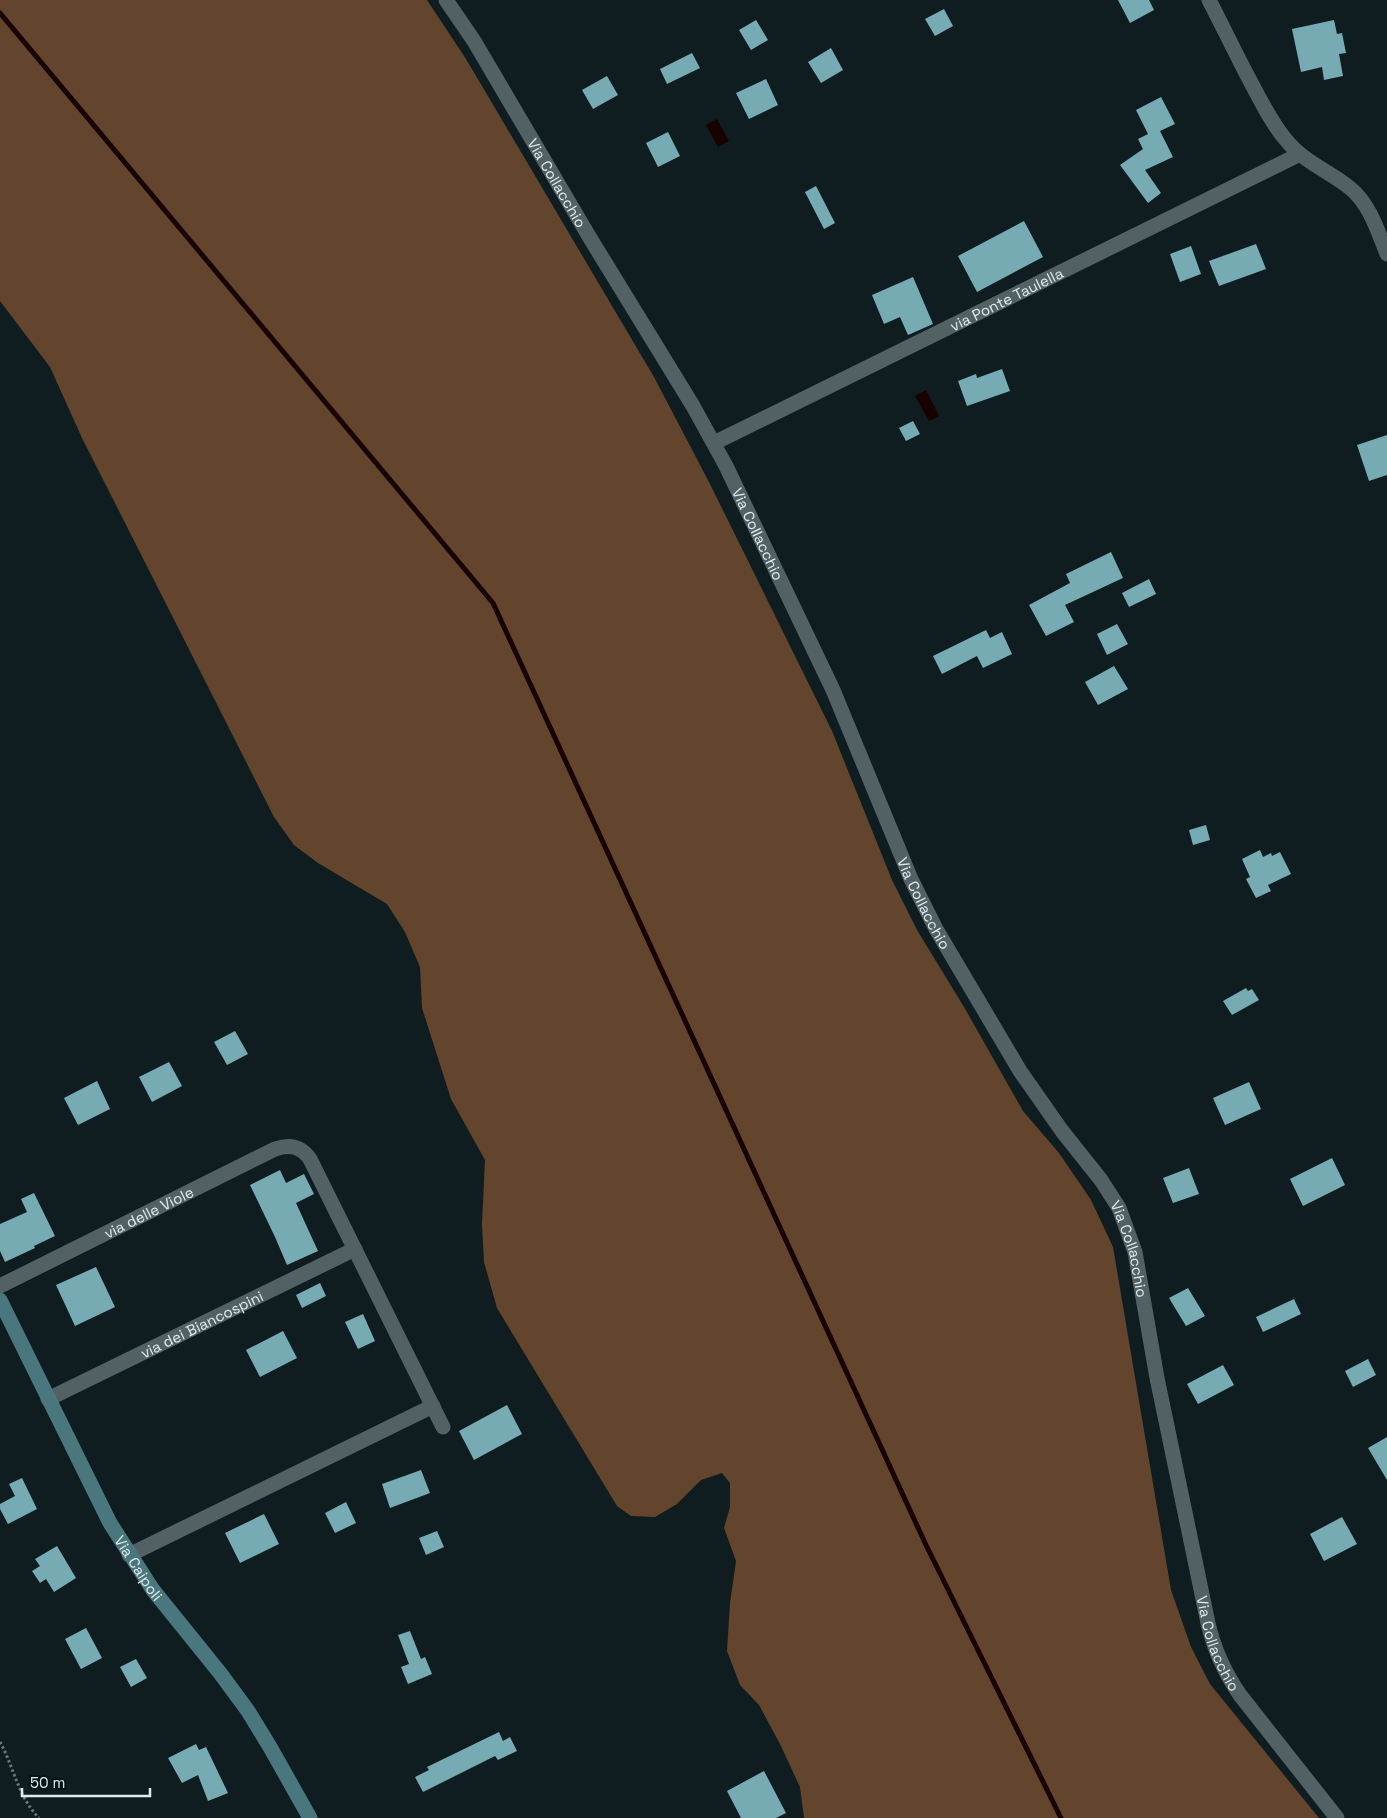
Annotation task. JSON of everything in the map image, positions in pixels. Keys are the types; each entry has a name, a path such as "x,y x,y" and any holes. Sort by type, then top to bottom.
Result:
{"street":[{"name":"Via Collacchio","path":"446,0 474,41 714,443 833,690 911,879 931,920 1020,1071 1062,1131 1106,1187 1119,1208 1135,1252 1157,1378 1208,1623 1216,1649 1226,1673 1246,1703 1337,1818"},
{"path":"1209,0 1268,113 1287,141 1316,167 1351,189 1360,198 1368,210 1387,254"},
{"name":"via Ponte Taulella","path":"714,443 1300,154"},
{"name":"via delle Viole","path":"0,1286 284,1146 298,1148 310,1159 355,1249"},
{"path":"355,1249 443,1427"},
{"name":"via dei Biancospini","path":"48,1398 355,1249"},
{"name":"Via Caipoli","path":"0,1300 100,1504 130,1555 162,1602 220,1673 248,1711 310,1818"},
{"path":"130,1555 433,1406"}],"path":[{"path":"0,1742 9,1758 21,1792 33,1812 39,1818"}],"shaded area":[{"path":"0,0 427,0 466,59 654,377 710,484 832,731 892,880 917,930 964,1007 1023,1111 1059,1153 1091,1200 1113,1247 1171,1590 1191,1647 1210,1684 1319,1818 804,1818 800,1787 759,1705 740,1685 727,1651 730,1603 736,1561 724,1528 730,1507 730,1483 722,1473 701,1480 677,1504 655,1517 631,1516 617,1506 497,1308 484,1262 482,1224 485,1160 451,1099 422,1008 420,967 405,932 387,904 318,863 294,845 274,817 82,438 50,367 0,301"},
{"path":"717,119 729,141 718,147 706,125"},
{"path":"926,390 939,416 929,421 915,396"}],"building":[{"path":"1118,0 1149,0 1154,10 1130,23"},
{"path":"944,9 953,26 935,36 925,19"},
{"path":"756,20 768,40 751,50 739,30"},
{"path":"1334,20 1337,34 1342,33 1346,53 1339,54 1343,76 1324,80 1322,67 1301,72 1292,29"},
{"path":"831,48 843,70 821,83 808,62"},
{"path":"692,53 700,68 667,84 660,69"},
{"path":"607,76 618,95 593,109 582,90"},
{"path":"766,79 778,105 749,119 736,93"},
{"path":"1161,97 1175,124 1160,131 1173,157 1145,170 1161,193 1148,203 1120,165 1143,149 1138,139 1148,134 1136,110"},
{"path":"668,132 680,156 658,167 646,143"},
{"path":"816,186 835,223 824,229 805,192"},
{"path":"1024,221 1043,257 977,292 958,256"},
{"path":"1256,244 1266,269 1219,286 1209,261"},
{"path":"1191,246 1201,274 1180,282 1170,254"},
{"path":"913,277 933,324 908,335 900,317 884,324 872,295"},
{"path":"1002,369 1010,391 967,406 958,381 976,374 977,378"},
{"path":"913,421 920,434 906,441 899,428"},
{"path":"1387,435 1387,475 1369,481 1357,445"},
{"path":"1111,552 1123,578 1065,605 1074,622 1046,636 1029,605 1070,583 1066,574"},
{"path":"1149,579 1156,594 1129,607 1122,593"},
{"path":"1117,624 1128,644 1107,655 1097,634"},
{"path":"986,630 990,638 1002,632 1012,654 983,668 977,656 942,674 933,656"},
{"path":"1114,666 1128,689 1098,705 1085,682"},
{"path":"1206,825 1210,840 1193,845 1189,830"},
{"path":"1260,850 1263,857 1271,853 1272,856 1280,852 1291,874 1268,885 1271,891 1256,898 1246,879 1250,877 1242,859"},
{"path":"1246,988 1248,991 1252,989 1259,1000 1232,1015 1223,1001"},
{"path":"235,1031 248,1054 227,1065 214,1042"},
{"path":"169,1062 182,1086 152,1102 139,1077"},
{"path":"97,1081 110,1109 78,1125 64,1098"},
{"path":"1249,1082 1261,1109 1225,1125 1213,1098"},
{"path":"1332,1158 1345,1185 1303,1206 1290,1179"},
{"path":"1189,1168 1199,1194 1173,1203 1163,1178"},
{"path":"280,1170 286,1183 304,1174 314,1194 296,1203 318,1251 287,1265 250,1185"},
{"path":"34,1193 55,1236 5,1262 0,1251 0,1224 27,1212 21,1199"},
{"path":"96,1267 115,1307 75,1326 56,1285"},
{"path":"320,1283 326,1296 302,1308 296,1295"},
{"path":"1188,1288 1205,1316 1186,1326 1169,1298"},
{"path":"1294,1299 1301,1314 1263,1332 1256,1317"},
{"path":"363,1314 375,1341 358,1349 345,1322"},
{"path":"283,1331 297,1358 260,1377 246,1350"},
{"path":"1368,1359 1376,1375 1353,1387 1345,1371"},
{"path":"1223,1365 1234,1385 1198,1404 1187,1384"},
{"path":"507,1405 522,1434 474,1460 459,1431"},
{"path":"1387,1437 1387,1480 1368,1448"},
{"path":"421,1470 430,1493 390,1508 382,1484"},
{"path":"22,1478 37,1509 8,1524 0,1509 0,1504 15,1496 9,1484"},
{"path":"346,1502 356,1523 335,1533 325,1513"},
{"path":"264,1514 279,1544 240,1563 225,1533"},
{"path":"1342,1517 1357,1544 1324,1561 1310,1534"},
{"path":"437,1531 444,1547 426,1555 419,1538"},
{"path":"57,1546 76,1578 54,1592 46,1579 40,1583 32,1571 40,1566 35,1559"},
{"path":"86,1628 102,1658 81,1669 65,1639"},
{"path":"410,1631 421,1659 425,1657 432,1674 408,1684 401,1667 409,1664 398,1635"},
{"path":"136,1659 147,1678 131,1687 120,1667"},
{"path":"499,1732 503,1741 510,1737 517,1751 498,1760 495,1756 423,1792 415,1777 429,1770 427,1767"},
{"path":"196,1744 199,1750 206,1747 228,1793 208,1801 198,1775 182,1783 168,1758"},
{"path":"764,1771 786,1813 776,1818 741,1818 727,1791"}],"waterway":[{"path":"0,13 493,603 926,1545 1061,1818"}]}
